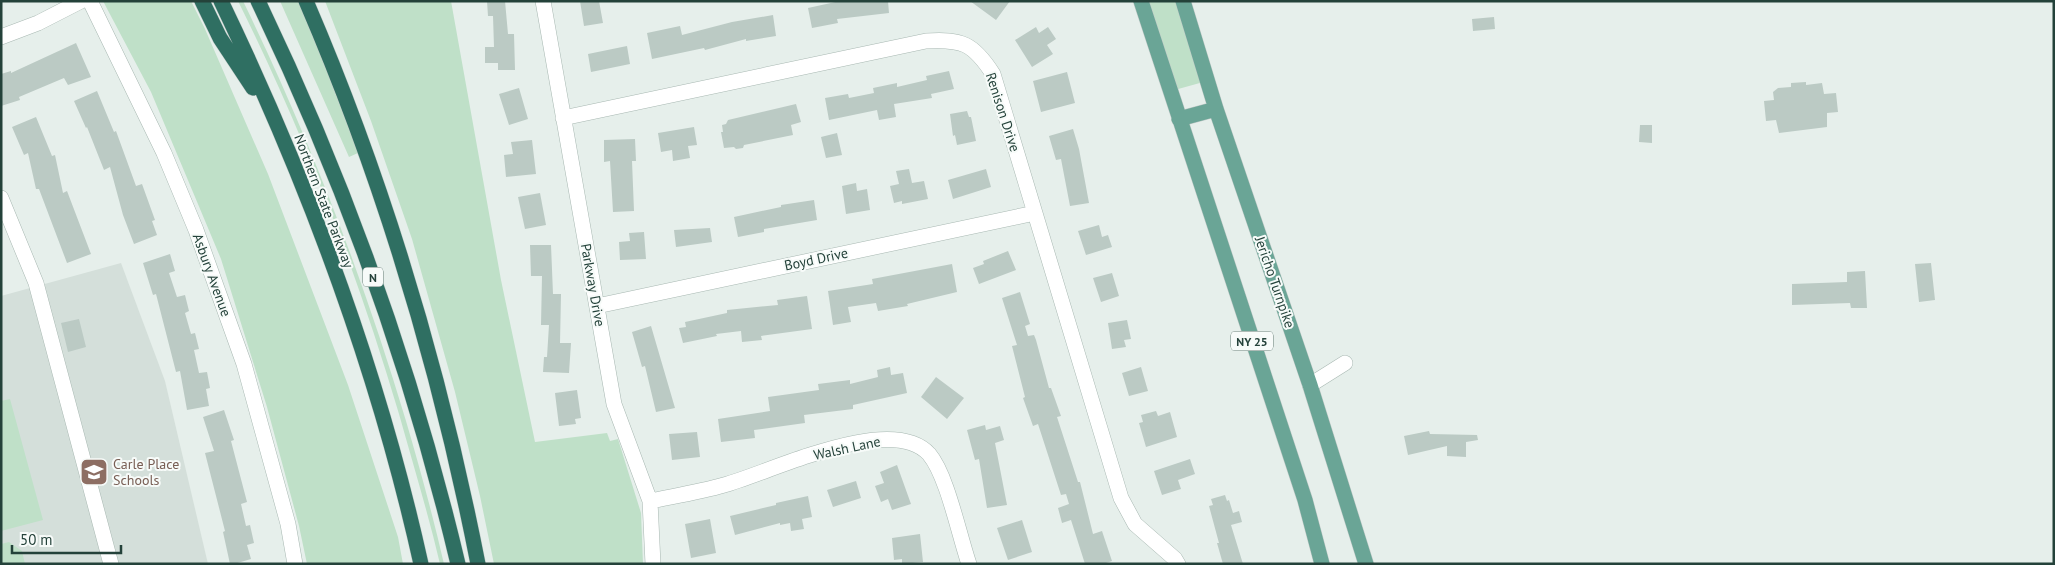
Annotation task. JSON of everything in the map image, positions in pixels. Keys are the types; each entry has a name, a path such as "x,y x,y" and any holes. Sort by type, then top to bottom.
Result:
{"highway":[{"path":"202,1 220,38 277,125"},
{"name":"Northern State Parkway","path":"221,1 277,125 318,225 363,355 395,459 421,564"},
{"name":"Northern State Parkway","path":"258,1 311,120 366,258 416,408 458,564"},
{"path":"306,1 363,142 404,265 443,403 478,564"}],"main road":[{"name":"NY 25","path":"1141,1 1305,500 1322,564"},
{"name":"Jericho Turnpike","path":"1183,1 1216,108 1310,385 1366,564"},
{"path":"1179,119 1216,108"}],"street":[{"path":"1,37 38,23 81,1"},
{"name":"Asbury Avenue","path":"90,1 164,153 196,230 244,364 288,524 295,564"},
{"name":"Parkway Drive","path":"543,1 614,404 650,501 653,564"},
{"name":"Renison Drive","path":"563,118 926,41 956,41 969,46 981,56 993,74 1121,498 1135,524 1175,559 1178,564"},
{"path":"2,202 36,283 112,564"},
{"name":"Boyd Drive","path":"596,306 1035,213"},
{"path":"1310,385 1344,363"},
{"name":"Walsh Lane","path":"650,501 724,485 810,455 853,444 882,438 909,442 927,452 938,467 969,564"}],"shaded area":[{"name":"Carle Place Schools","path":"121,263 165,381 208,564 1,564 1,296"}],"green space":[{"path":"103,1 191,1 268,174 348,385 398,537 403,564 307,564 299,526 267,407 221,259 151,92"},
{"path":"238,1 243,1 290,104 353,261 406,421 444,564 440,564 383,361 328,204 285,102"},
{"path":"280,1 298,1 312,31 358,153 349,157"},
{"path":"325,1 451,1 501,280 535,442 607,433 610,441 618,439 641,513 643,564 494,564 455,392 412,239 371,121"},
{"path":"1141,1 1183,1 1207,81 1171,91"},
{"path":"10,399 43,520 1,531 1,401"},
{"path":"9,542 22,551 25,564 1,564 1,544"}],"building":[{"path":"487,1 505,1 508,34 514,34 515,70 498,70 498,63 485,63 485,47 494,47 493,16 488,16"},
{"path":"580,1 599,1 603,23 584,26"},
{"path":"840,1 888,1 889,13 837,19 838,23 812,28 808,8"},
{"path":"970,1 1010,1 996,20"},
{"path":"773,15 776,36 746,41 746,39 705,50 704,48 652,59 647,33 680,26 682,35 732,22"},
{"path":"1494,17 1495,29 1473,31 1472,19"},
{"path":"1036,27 1039,33 1048,27 1056,39 1047,45 1053,54 1032,67 1015,40"},
{"path":"76,43 91,77 68,85 64,78 19,97 20,100 1,106 1,74 11,71 11,73"},
{"path":"627,46 630,64 591,72 588,54"},
{"path":"949,71 954,89 931,94 932,98 894,104 896,117 879,120 877,110 829,120 825,98 848,94 849,98 874,93 873,88 897,83 897,87 927,80 926,76"},
{"path":"1067,72 1075,103 1041,112 1033,81"},
{"path":"1806,82 1806,85 1822,83 1824,94 1836,93 1838,112 1827,113 1827,127 1779,133 1776,120 1766,121 1764,101 1774,100 1773,92 1778,88 1791,87 1791,83"},
{"path":"519,88 528,119 509,125 499,94"},
{"path":"97,91 114,132 116,131 136,186 142,184 155,220 152,221 157,235 134,244 123,215 110,167 104,170 87,127 74,101"},
{"path":"796,104 801,122 791,125 793,135 744,145 743,148 724,148 721,132 723,132 722,125 726,124 728,120"},
{"path":"967,111 969,117 971,117 976,141 957,145 955,135 953,136 950,114"},
{"path":"36,117 52,156 55,155 63,193 67,191 91,254 67,263 39,189 36,189 28,153 24,155 12,127"},
{"path":"1640,125 1652,125 1652,143 1639,142"},
{"path":"694,127 697,145 688,146 690,158 673,161 672,150 661,152 658,133"},
{"path":"1073,129 1079,149 1089,203 1070,206 1061,159 1056,160 1049,136"},
{"path":"837,133 842,155 826,158 821,137"},
{"path":"635,139 636,161 632,161 634,211 613,212 610,161 604,162 604,140"},
{"path":"532,140 536,174 506,177 504,155 513,154 511,142"},
{"path":"909,169 912,183 924,181 928,199 902,204 902,201 894,203 890,186 899,184 896,171"},
{"path":"986,169 991,187 953,199 948,180"},
{"path":"856,183 857,191 867,189 870,210 846,214 842,186"},
{"path":"540,193 546,225 525,229 518,197"},
{"path":"814,200 817,220 764,229 764,232 738,237 734,217 781,207 781,205"},
{"path":"1099,225 1102,237 1108,235 1112,247 1086,255 1078,231"},
{"path":"710,228 712,242 676,247 674,230"},
{"path":"644,232 646,259 620,260 619,242 630,241 629,233"},
{"path":"530,245 551,245 553,294 561,294 560,343 571,343 569,373 543,372 544,357 547,357 549,325 541,325 542,276 531,276"},
{"path":"1008,251 1016,270 979,284 973,268 984,264 983,261"},
{"path":"170,254 175,271 169,273 177,297 185,295 189,311 185,313 191,334 195,333 199,349 194,350 199,373 207,372 210,388 206,389 209,406 187,410 180,371 176,372 156,294 153,295 143,263"},
{"path":"1931,263 1935,300 1919,302 1915,264"},
{"path":"952,264 957,292 907,304 908,306 878,311 876,303 848,307 851,322 833,325 828,291 873,284 872,279"},
{"path":"1865,271 1867,308 1851,308 1850,303 1792,305 1792,284 1847,282 1847,272"},
{"path":"1112,273 1119,296 1101,302 1093,278"},
{"path":"1020,292 1030,324 1025,326 1028,336 1034,335 1049,388 1051,388 1061,416 1057,417 1078,482 1080,482 1093,534 1102,531 1112,561 1103,564 1085,564 1071,520 1062,523 1058,508 1069,504 1066,494 1061,495 1038,424 1033,426 1023,398 1025,397 1012,346 1017,345 1002,298"},
{"path":"807,296 812,329 761,336 762,340 742,342 741,331 716,334 717,336 683,343 679,328 686,327 685,322 727,313 727,310 778,305 777,300"},
{"path":"79,319 86,347 68,352 61,323"},
{"path":"1127,320 1131,339 1124,340 1126,347 1112,349 1108,323"},
{"path":"651,326 675,408 656,412 645,366 642,367 632,332"},
{"path":"890,367 891,375 903,373 907,393 853,405 853,409 804,415 805,423 754,430 755,438 721,442 718,419 770,411 768,397 819,390 818,384 850,380 850,384 878,377 877,370"},
{"path":"1141,367 1148,391 1129,396 1122,373"},
{"path":"936,377 964,398 947,419 921,397"},
{"path":"577,390 581,418 575,419 576,424 559,426 555,393"},
{"path":"224,410 234,440 231,441 247,502 241,504 246,526 250,525 254,543 247,545 251,559 234,564 230,564 223,532 225,531 205,453 214,451 203,417"},
{"path":"1156,411 1158,416 1170,412 1177,437 1146,447 1139,423 1143,422 1141,415"},
{"path":"985,425 986,430 1000,426 1004,440 995,443 1007,505 987,508 979,459 975,460 967,430"},
{"path":"1429,431 1430,434 1477,435 1478,440 1466,442 1466,457 1447,456 1447,446 1408,455 1404,436"},
{"path":"697,432 700,457 672,460 669,434"},
{"path":"1190,459 1195,474 1178,480 1181,489 1162,495 1154,471"},
{"path":"897,465 911,504 892,510 888,499 881,502 875,486 884,483 880,472"},
{"path":"856,481 861,498 833,507 827,490"},
{"path":"1225,495 1227,501 1229,500 1233,513 1239,511 1242,522 1231,525 1243,564 1223,564 1217,543 1219,543 1209,506 1213,505 1211,499"},
{"path":"808,496 812,517 802,519 804,529 791,531 790,523 780,525 780,523 735,535 730,516"},
{"path":"710,519 716,553 691,558 685,524"},
{"path":"1022,520 1032,552 1008,560 997,528"},
{"path":"920,534 923,562 902,564 902,559 894,560 892,538"}],"place":[{"name":"Carle Place Schools","path":"94,472"}]}
